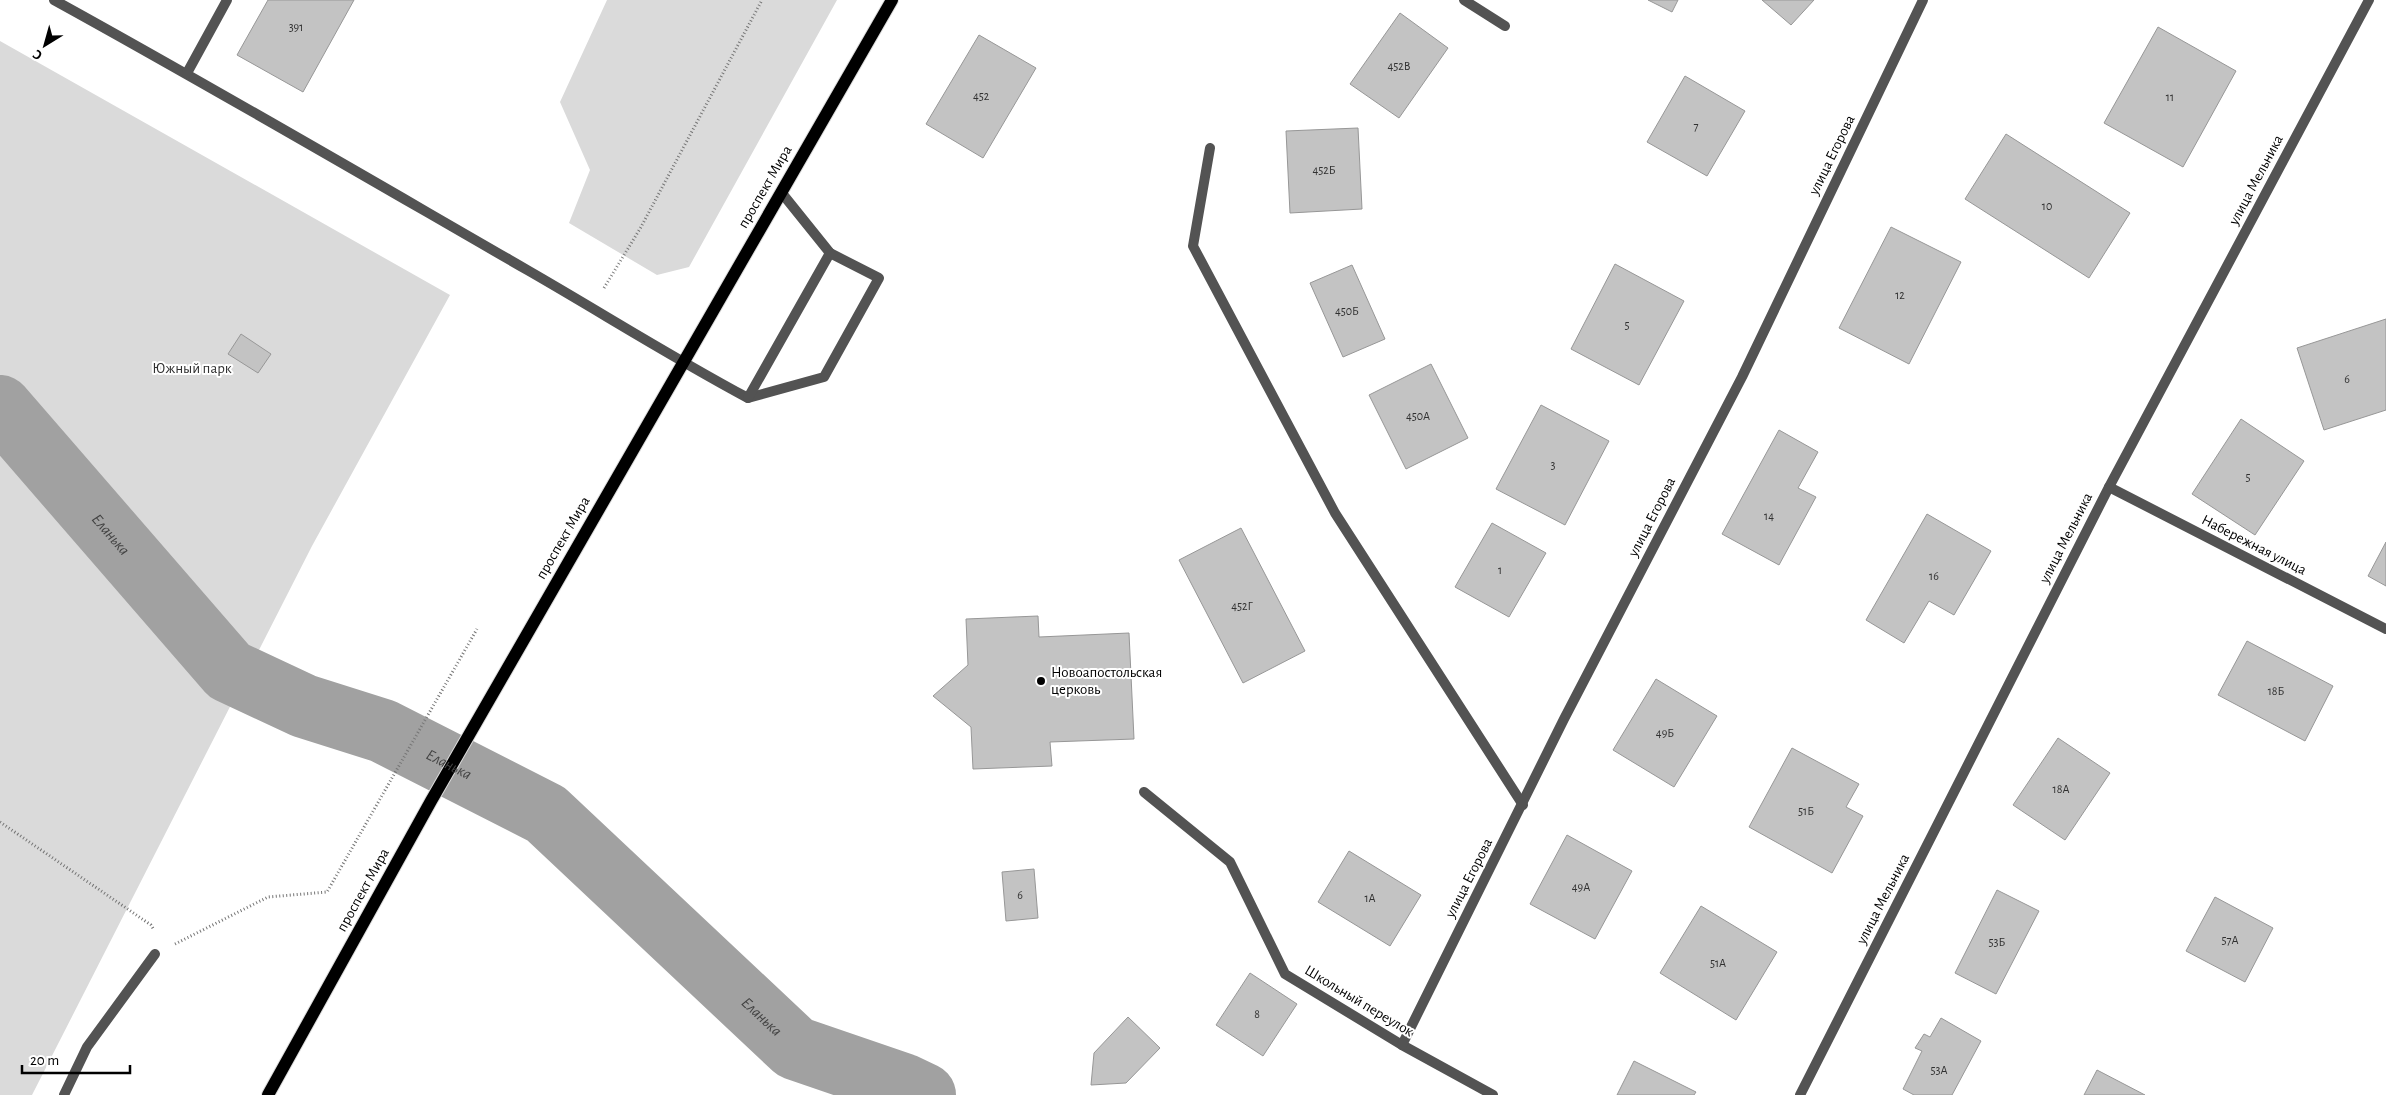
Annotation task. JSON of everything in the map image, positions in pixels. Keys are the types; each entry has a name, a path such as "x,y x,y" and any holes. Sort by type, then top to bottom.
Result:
{"main road":[{"name":"проспект Мира","path":"268,1095 431,801 892,0"}],"street":[{"path":"54,0 187,73 592,308 682,363 748,398 824,377 879,278 830,253 781,192"},
{"path":"187,73 228,0"},
{"path":"1464,0 1505,26"},
{"name":"улица Егорова","path":"1402,1045 1523,805 1573,701 1742,377 1923,0"},
{"name":"улица Мельника","path":"1800,1095 2109,487 2369,0"},
{"path":"1210,148 1193,246 1335,513 1523,805"},
{"path":"748,398 830,253"},
{"name":"Набережная улица","path":"2109,487 2386,629"},
{"name":"Школьный переулок","path":"1144,792 1230,862 1285,974 1402,1045 1493,1095"},
{"path":"64,1095 87,1047 155,954"}],"path":[{"path":"592,308 641,227 762,0"},
{"path":"155,954 268,897 326,892 476,628"},
{"path":"0,822 151,924 159,937 155,954"}],"green space":[{"path":"607,0 837,0 689,267 657,275 569,223 590,170 560,102"},
{"name":"Южный парк","path":"0,41 450,295 312,546 32,1095 0,1095"}],"building":[{"path":"268,0 354,0 303,92 237,55"},
{"path":"1648,0 1678,0 1672,12"},
{"path":"1762,0 1814,0 1791,25"},
{"path":"1400,13 1448,48 1399,118 1350,84"},
{"path":"2158,27 2236,71 2183,167 2104,123"},
{"path":"979,35 1036,68 983,158 926,124"},
{"path":"1685,76 1745,111 1707,176 1647,142"},
{"path":"1358,128 1362,209 1290,213 1286,131"},
{"path":"2006,134 2130,213 2089,278 1965,199"},
{"path":"1891,227 1961,262 1909,364 1839,328"},
{"path":"1615,264 1684,301 1639,385 1571,349"},
{"path":"1352,265 1385,339 1343,357 1310,283"},
{"path":"2386,319 2386,410 2324,430 2297,348"},
{"path":"241,334 271,354 258,373 228,354"},
{"path":"1431,364 1468,438 1406,469 1369,395"},
{"path":"1541,405 1609,441 1565,525 1496,489"},
{"path":"2241,419 2304,461 2255,535 2192,494"},
{"path":"1779,430 1818,452 1798,488 1816,497 1779,565 1722,534"},
{"path":"1927,514 1991,551 1954,615 1929,601 1904,643 1866,620"},
{"path":"1492,523 1546,553 1509,617 1455,587"},
{"path":"1241,528 1305,651 1243,683 1179,560"},
{"path":"2386,542 2386,586 2368,576"},
{"name":"Новоапостольская церковь","path":"1038,616 1039,637 1129,633 1134,739 1050,742 1052,766 973,769 971,727 933,696 968,665 966,619"},
{"path":"2247,641 2333,686 2305,741 2218,695"},
{"path":"1656,679 1717,716 1674,787 1613,750"},
{"path":"2058,738 2110,773 2065,840 2013,805"},
{"path":"1792,748 1859,784 1846,807 1863,816 1832,873 1749,827"},
{"path":"1567,835 1632,871 1595,939 1530,904"},
{"path":"1349,851 1421,895 1390,946 1318,902"},
{"path":"1034,869 1038,918 1006,921 1002,872"},
{"path":"1997,890 2039,911 1996,994 1955,973"},
{"path":"2215,897 2273,928 2245,982 2186,951"},
{"path":"1701,906 1777,952 1736,1020 1660,973"},
{"path":"1250,973 1297,1004 1263,1056 1216,1025"},
{"path":"1128,1017 1160,1048 1126,1083 1091,1085 1094,1053"},
{"path":"1941,1018 1981,1041 1952,1095 1914,1095 1903,1089 1922,1051 1915,1048 1924,1034 1930,1037"},
{"path":"1634,1061 1696,1092 1694,1095 1617,1095"},
{"path":"2097,1070 2145,1095 2084,1095"}],"waterway":[{"name":"Еланька","path":"0,407 229,671 304,706 383,731 546,814 795,1048 903,1085 924,1095"}],"place":[{"name":"Новоапостольская церковь","path":"1041,681"}]}
